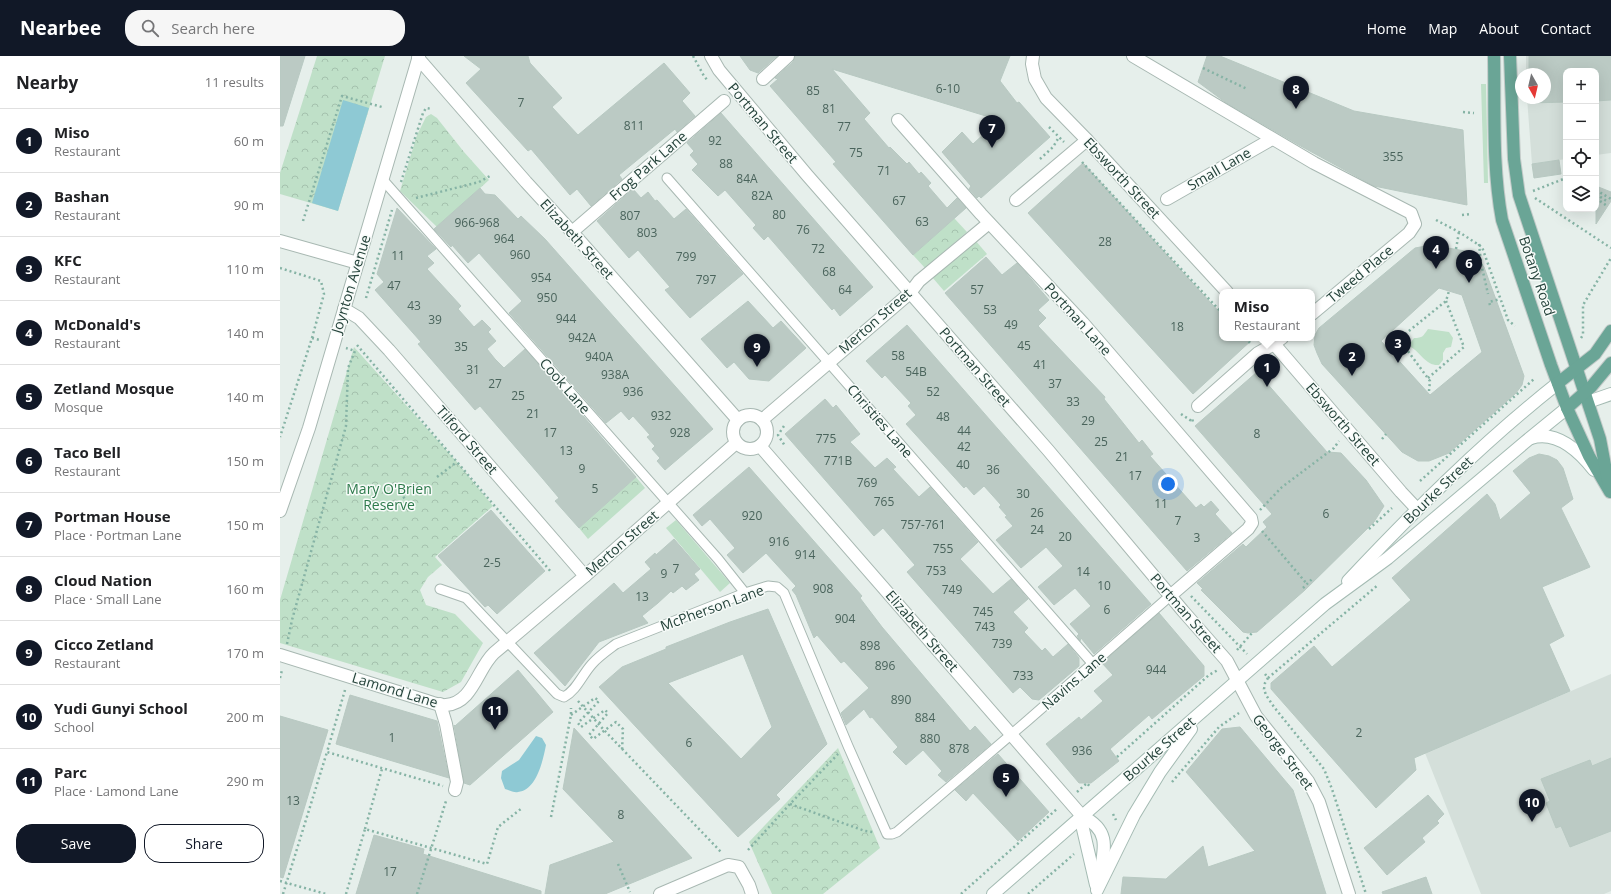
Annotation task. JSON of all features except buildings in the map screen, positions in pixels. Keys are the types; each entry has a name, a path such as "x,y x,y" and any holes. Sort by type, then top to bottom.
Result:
{"main road":[{"name":"Botany Road","path":"1494,56 1496,167 1502,215 1508,241 1567,408 1589,456 1611,493"},
{"name":"Botany Road","path":"1510,56 1514,159 1519,195 1578,368 1604,451 1611,493"},
{"path":"1558,383 1594,354 1611,331"},
{"path":"1567,408 1605,376 1611,363"},
{"path":"1558,383 1585,392"}],"street":[{"name":"Portman Street","path":"711,56 719,70 766,126 1048,450 1170,596 1227,661 1237,680"},
{"path":"763,79 788,56"},
{"name":"Ebsworth Street","path":"1033,56 1032,64 1035,79 1046,98 1087,140 1224,289"},
{"path":"1133,56 1272,139"},
{"name":"Joynton Avenue","path":"280,511 309,428 418,57"},
{"name":"Elizabeth Street","path":"418,57 526,182 738,420"},
{"name":"Frog Park Lane","path":"572,232 724,100"},
{"name":"Portman Lane","path":"898,120 989,223 1083,323 1178,434 1246,510 1252,518 1252,523"},
{"name":"Small Lane","path":"1167,199 1272,139"},
{"name":"Tweed Place","path":"1272,139 1392,204 1408,210 1413,216 1415,224 1407,234 1315,312"},
{"path":"1016,200 1087,140"},
{"name":"Merton Street","path":"762,420 910,293 919,281 989,223"},
{"path":"280,241 358,263"},
{"name":"Tilford Street","path":"344,309 359,318 389,350 585,576"},
{"path":"1198,412 1258,353 1274,341"},
{"name":"Ebsworth Street","path":"1276,341 1401,492 1417,509"},
{"name":"Bourke Street","path":"1325,604 1417,509 1492,438 1532,403 1558,383"},
{"path":"1585,392 1611,394"},
{"name":"Bourke Street","path":"993,894 1325,604 1388,558 1567,408"},
{"path":"747,415 758,417 762,420 768,434 760,446 750,450 736,443 732,434 738,420 747,415"},
{"path":"1530,438 1547,436 1566,444 1585,460 1611,493"},
{"name":"Merton Street","path":"507,642 585,576 736,443"},
{"name":"Elizabeth Street","path":"760,446 1082,816 1097,825 1104,840 1104,856 1097,892"},
{"name":"Navins Lane","path":"1170,596 1248,529 1252,523"},
{"name":"Lamond Lane","path":"282,655 446,705 460,700 470,690 486,661 507,642"},
{"name":"George Street","path":"1237,680 1250,707 1260,723 1313,789 1319,802 1349,894"},
{"path":"440,704 446,724 457,782 453,789"},
{"path":"1097,892 1134,815 1160,772 1203,711"},
{"path":"1082,816 1083,829 1097,892"},
{"path":"660,894 728,865 739,867 749,885 752,894"}],"lane":[{"name":"Christies Lane","path":"667,178 1093,664"},
{"name":"Cook Lane","path":"383,180 718,559 745,593"},
{"name":"McPherson Lane","path":"571,693 592,664 602,654 616,644 745,593 768,586 777,587 784,593 848,746 889,834"},
{"path":"440,589 466,598 557,694 564,697 571,693"},
{"name":"Navins Lane","path":"889,834 897,832 1170,596"}],"path":[{"path":"1203,68 1247,89"},
{"path":"303,221 342,96 382,107"},
{"path":"400,183 423,113 426,108 432,109"},
{"path":"1464,112 1474,113"},
{"path":"1049,127 1219,310"},
{"path":"413,198 479,182 490,176"},
{"path":"1532,191 1563,179"},
{"path":"1599,192 1610,199"},
{"path":"1599,196 1608,204 1599,200"},
{"path":"1534,197 1611,248"},
{"path":"366,298 394,204"},
{"path":"1462,216 1471,214"},
{"path":"1436,220 1459,232 1482,247 1508,320 1516,326"},
{"path":"1456,249 1459,232"},
{"path":"1479,244 1481,263 1488,294"},
{"path":"1580,340 1583,335 1583,305 1611,258"},
{"path":"280,268 321,281 324,294 312,338 280,437"},
{"path":"1430,391 1430,381 1399,339 1446,301 1449,291"},
{"path":"1490,305 1489,302 1500,299"},
{"path":"1428,378 1464,347 1446,301"},
{"path":"357,344 552,572"},
{"path":"280,678 282,655 346,426 348,368 355,351"},
{"path":"1420,481 1534,379"},
{"path":"1167,421 1183,408"},
{"path":"1178,434 1198,412"},
{"path":"784,426 778,435 786,446"},
{"path":"1382,439 1386,434"},
{"path":"1265,505 1282,487 1334,448"},
{"path":"437,477 457,462"},
{"path":"400,493 406,500"},
{"path":"1370,529 1392,508"},
{"path":"1252,523 1262,530 1306,584"},
{"path":"1303,588 1312,579"},
{"path":"1240,646 1252,633"},
{"path":"1117,758 1209,675"},
{"path":"1265,675 1268,678 1264,689 1274,707"},
{"path":"1259,692 1264,689"},
{"path":"283,894 345,690"},
{"path":"571,693 622,750 722,853 728,865"},
{"path":"551,817 571,715 571,693"},
{"path":"571,715 595,698 598,701 578,723 581,727 605,710 608,713 589,735 593,739 616,722 624,729 622,750"},
{"path":"1171,784 1218,727 1238,714"},
{"path":"748,850 840,752 848,746"},
{"path":"327,752 453,789 431,848 417,894"},
{"path":"346,894 382,769"},
{"path":"1083,788 1087,783 1090,787"},
{"path":"790,804 865,831 889,834"},
{"path":"365,829 487,864 498,827 522,808"},
{"path":"961,894 1052,813"},
{"path":"1113,814 1116,820"},
{"path":"1028,894 1072,856"},
{"path":"618,864 630,892"},
{"path":"280,881 326,894"}],"shaded area":[{"path":"1526,56 1611,56 1611,153 1599,155 1599,68 1563,68 1563,159 1532,164 1527,104 1551,104 1551,68 1526,68"},
{"path":"1611,674 1611,891 1604,894 1481,894 1425,753"}],"green space":[{"path":"317,56 385,56 338,211 280,194 280,173"},
{"path":"1481,84 1486,84 1488,183 1484,183"},
{"path":"431,114 437,118 489,180 437,227 400,191 417,135 426,117"},
{"path":"954,218 967,232 925,268 913,255"},
{"path":"975,240 987,254 944,291 932,277"},
{"path":"1428,329 1449,332 1453,338 1451,347 1446,348 1443,353 1443,360 1439,365 1434,365 1427,361 1411,347 1411,342 1414,338 1419,338"},
{"name":"Mary O'Brien Reserve","path":"354,347 457,462 493,506 435,557 442,565 428,577 420,590 426,605 455,614 483,643 461,682 443,692 280,643 280,600"},
{"path":"636,477 645,488 588,539 579,528"},
{"path":"676,520 730,583 720,592 666,528"},
{"path":"838,748 880,848 823,894 772,894 749,842"}],"water":[{"path":"343,100 369,108 338,211 312,203"},
{"path":"536,736 542,738 546,745 541,766 534,780 525,790 513,792 505,789 501,778 502,771 519,760"}],"place":[{"name":"Cloud Nation","path":"1296,109"},
{"name":"Portman House","path":"992,148"},
{"name":"McDonald's","path":"1436,269"},
{"name":"Taco Bell","path":"1469,283"},
{"name":"KFC","path":"1398,363"},
{"name":"Cicco Zetland","path":"757,367"},
{"name":"Bashan","path":"1352,376"},
{"name":"Miso","path":"1267,387"},
{"name":"Parc","path":"495,730"},
{"name":"Zetland Mosque","path":"1006,797"},
{"name":"Yudi Gunyi School","path":"1532,822"}]}
